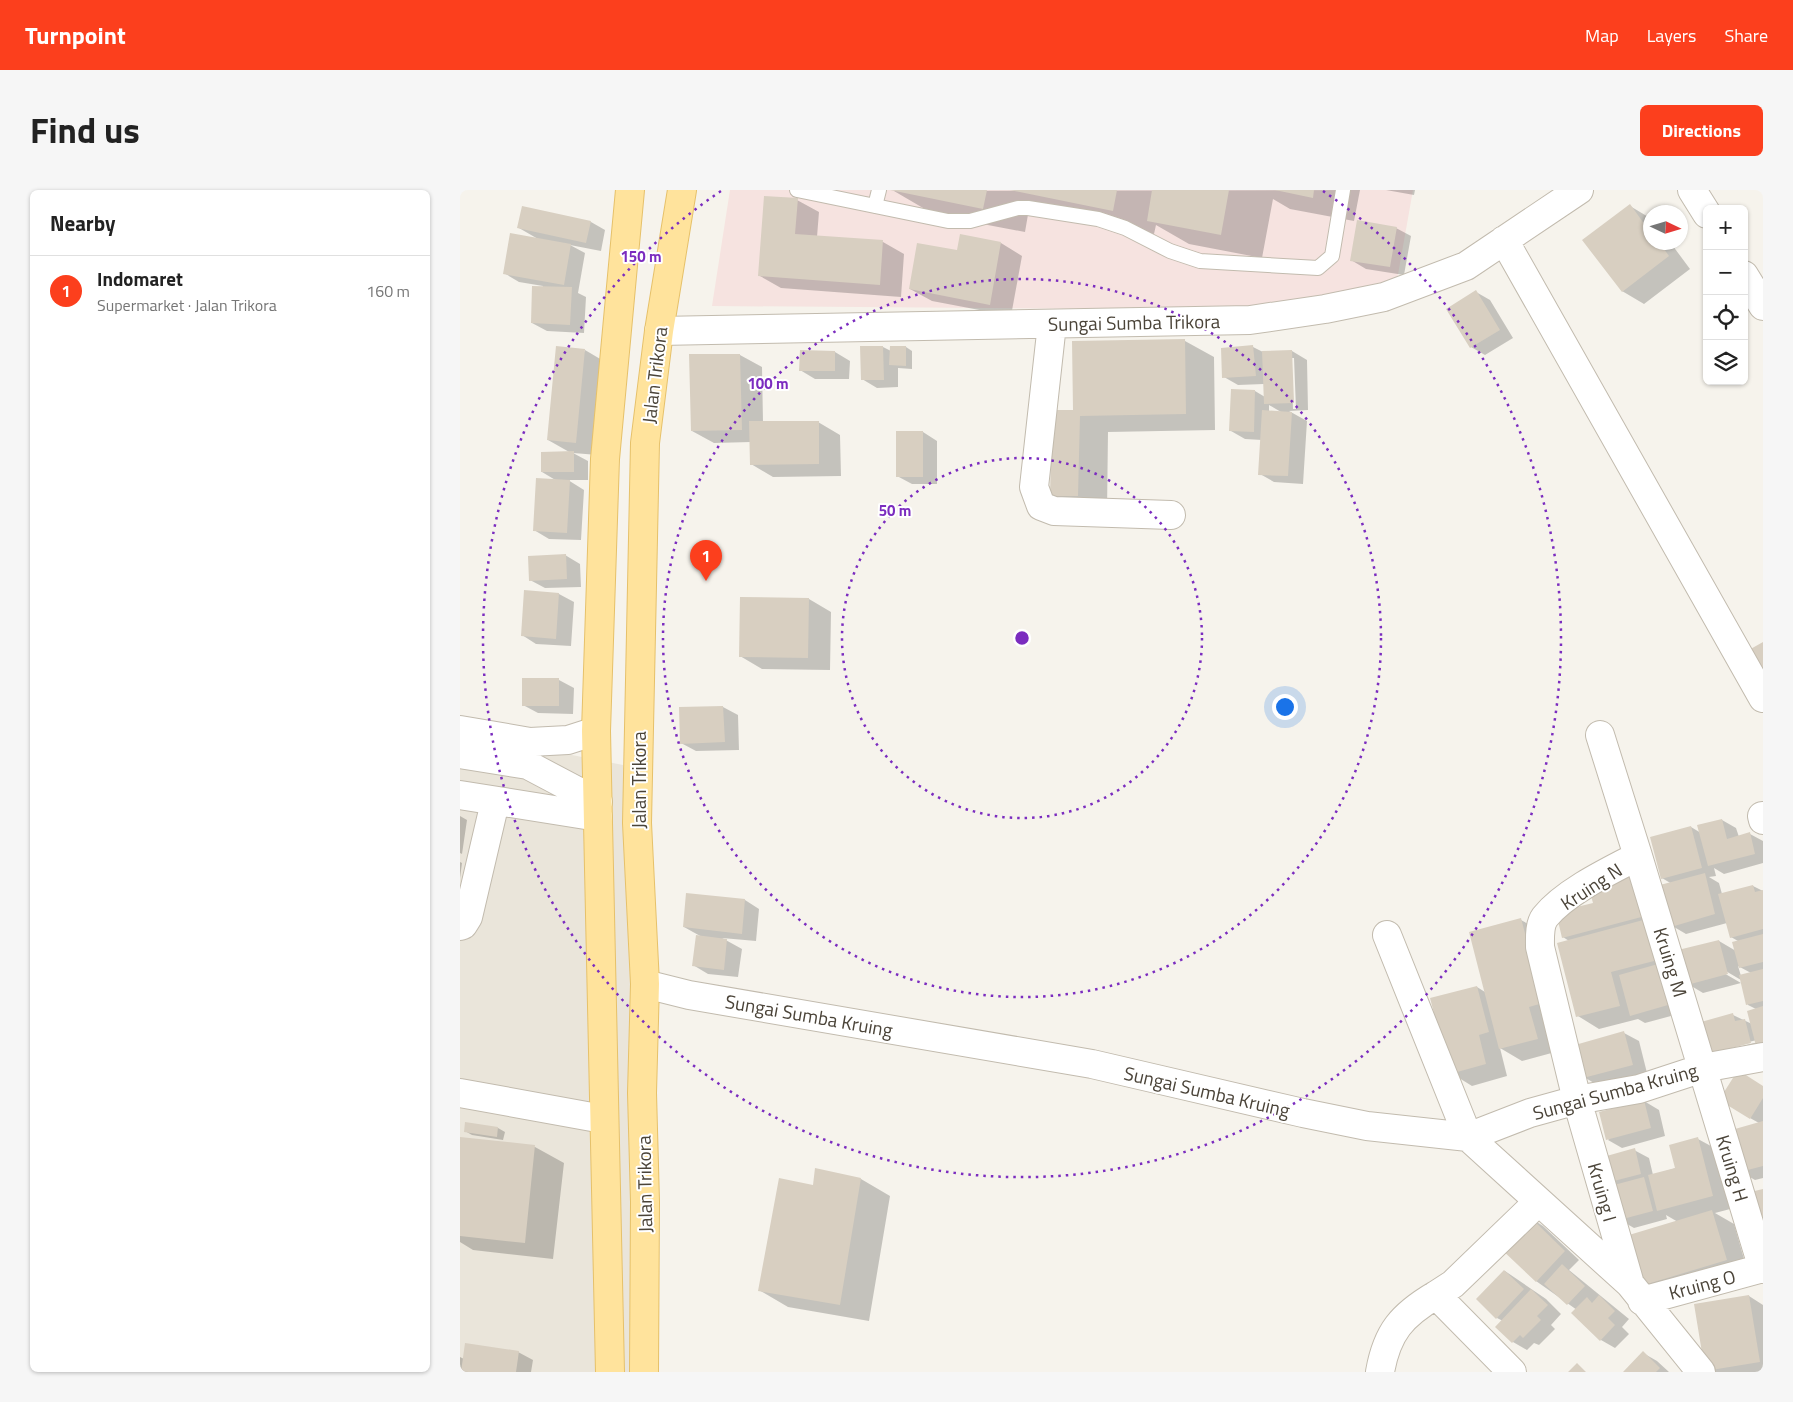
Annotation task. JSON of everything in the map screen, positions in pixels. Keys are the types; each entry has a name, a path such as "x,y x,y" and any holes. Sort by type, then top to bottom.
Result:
{"main road":[{"name":"Jalan Trikora","path":"610,1372 596,731 606,458 630,190"},
{"name":"Jalan Trikora","path":"644,1372 645,1202 642,1092 645,984 636,823 645,443 659,331 682,190"}],"street":[{"name":"Sungai Sumba Trikora","path":"659,331 1250,320 1325,309 1384,297 1466,266 1579,190"},
{"path":"1692,190 1703,208"},
{"path":"1504,240 1763,698"},
{"path":"1748,282 1763,306"},
{"path":"1052,324 1034,487 1041,506 1054,511 1171,515"},
{"path":"460,730 529,754 598,810"},
{"path":"460,754 529,754 596,731"},
{"name":"Kruing N","path":"1577,1100 1540,947 1540,931 1544,918 1575,891 1638,856 1600,735"},
{"path":"460,795 495,802 598,810"},
{"path":"460,926 463,925 468,917 495,802"},
{"name":"Kruing M","path":"1638,856 1704,1068"},
{"path":"1387,936 1468,1137 1636,1292 1701,1372"},
{"name":"Sungai Sumba Kruing","path":"645,984 689,996 1092,1064 1367,1126 1468,1137 1530,1113 1577,1100 1639,1089 1704,1068 1763,1057"},
{"name":"Kruing H","path":"1704,1068 1763,1268"},
{"path":"460,1093 604,1119"},
{"name":"Kruing I","path":"1577,1100 1636,1292"},
{"path":"1380,1372 1384,1351 1393,1331 1403,1318 1453,1284 1538,1202"},
{"name":"Kruing O","path":"1636,1292 1763,1268"},
{"path":"1436,1295 1512,1372"}],"lane":[{"path":"797,190 833,194 876,206 948,221 970,221 1018,208 1028,208 1098,219 1125,228 1170,251 1200,261 1318,268 1332,256 1343,190"},
{"path":"876,206 878,190"}],"shaded area":[{"path":"730,190 1413,190 1397,280 1255,310 712,306"},
{"path":"460,733 623,765 644,834 649,1372 460,1372"}],"building":[{"path":"890,190 987,190 983,209"},
{"path":"1010,190 1117,190 1113,211"},
{"path":"1152,190 1229,190 1221,235 1147,221"},
{"path":"1275,190 1314,190 1313,198"},
{"path":"764,196 798,198 795,234 883,240 880,285 758,276"},
{"path":"1630,204 1643,222 1643,250 1665,250 1669,256 1622,292 1582,240"},
{"path":"522,206 591,221 586,243 517,228"},
{"path":"1357,220 1397,227 1390,267 1350,261"},
{"path":"510,233 571,244 564,285 503,274"},
{"path":"960,234 1001,242 990,305 909,289 917,243 957,250"},
{"path":"532,286 572,287 570,325 531,323"},
{"path":"1476,290 1500,330 1470,348 1446,309"},
{"path":"1185,339 1186,414 1080,416 1078,496 1050,496 1052,410 1073,410 1072,341"},
{"path":"1253,345 1256,376 1222,378 1221,348"},
{"path":"556,346 585,349 576,443 547,440"},
{"path":"860,346 883,346 884,380 861,380"},
{"path":"890,346 906,346 906,366 889,365"},
{"path":"800,350 835,351 835,371 799,371"},
{"path":"1292,350 1294,403 1264,404 1262,351"},
{"path":"689,354 740,354 742,430 691,431"},
{"path":"1231,389 1255,390 1254,432 1229,431"},
{"path":"1262,410 1292,412 1288,476 1258,475"},
{"path":"749,421 819,421 819,464 750,465"},
{"path":"896,431 923,431 923,477 896,477"},
{"path":"574,451 574,472 541,472 541,452"},
{"path":"536,478 570,480 567,533 533,531"},
{"path":"566,554 567,579 529,581 528,556"},
{"path":"524,590 559,593 556,639 521,636"},
{"path":"740,597 809,598 808,658 739,657"},
{"path":"1763,642 1763,670 1747,651"},
{"path":"522,678 559,678 559,706 522,706"},
{"path":"723,706 725,742 680,744 679,707"},
{"path":"1722,819 1727,839 1750,832 1755,854 1708,866 1697,825"},
{"path":"1691,826 1702,868 1661,879 1650,837"},
{"path":"1638,871 1649,915 1562,938 1556,912 1593,903 1588,885"},
{"path":"1705,873 1715,914 1671,927 1660,885"},
{"path":"1753,885 1755,892 1763,890 1763,929 1730,938 1718,894"},
{"path":"686,893 745,899 742,934 683,927"},
{"path":"1521,918 1543,1003 1529,1007 1538,1039 1499,1049 1469,932"},
{"path":"1647,919 1658,960 1611,972 1620,1006 1576,1017 1557,943"},
{"path":"1763,934 1763,962 1739,968 1732,942"},
{"path":"696,935 727,939 724,970 692,966"},
{"path":"1719,940 1728,974 1687,985 1678,950"},
{"path":"1658,964 1668,1005 1630,1016 1619,975"},
{"path":"1763,969 1763,1001 1746,1005 1739,975"},
{"path":"1477,986 1489,1032 1479,1035 1486,1064 1450,1074 1430,998"},
{"path":"1763,1006 1763,1045 1756,1046 1747,1011"},
{"path":"1733,1013 1735,1021 1745,1019 1751,1043 1709,1054 1701,1022"},
{"path":"1624,1031 1633,1065 1583,1078 1575,1045"},
{"path":"1738,1070 1763,1086 1763,1098 1750,1119 1719,1100"},
{"path":"1644,1100 1651,1128 1606,1140 1599,1112"},
{"path":"1763,1121 1763,1166 1740,1172 1728,1131"},
{"path":"465,1122 498,1127 497,1137 464,1132"},
{"path":"460,1137 535,1145 525,1243 460,1236"},
{"path":"1698,1137 1713,1196 1657,1211 1648,1175 1675,1168 1669,1145"},
{"path":"1635,1148 1641,1174 1610,1182 1603,1157"},
{"path":"815,1168 861,1178 840,1305 758,1291 779,1178 813,1185"},
{"path":"1644,1177 1653,1211 1619,1220 1610,1186"},
{"path":"1763,1189 1763,1257 1746,1193"},
{"path":"1712,1210 1727,1260 1644,1285 1629,1235"},
{"path":"1529,1216 1565,1251 1536,1282 1499,1247"},
{"path":"1562,1264 1585,1286 1567,1305 1544,1284"},
{"path":"1504,1270 1524,1289 1496,1319 1476,1299"},
{"path":"1531,1289 1548,1305 1537,1316 1541,1320 1523,1338 1520,1335 1512,1343 1495,1327"},
{"path":"1599,1295 1615,1311 1608,1318 1615,1325 1600,1341 1571,1313 1587,1297 1592,1303"},
{"path":"1749,1295 1760,1362 1705,1371 1694,1304"},
{"path":"465,1343 519,1351 516,1372 461,1372"},
{"path":"1643,1351 1660,1368 1656,1372 1623,1372"},
{"path":"1577,1363 1586,1372 1568,1372"}],"place":[{"name":"Indomaret","path":"706,581"}]}
